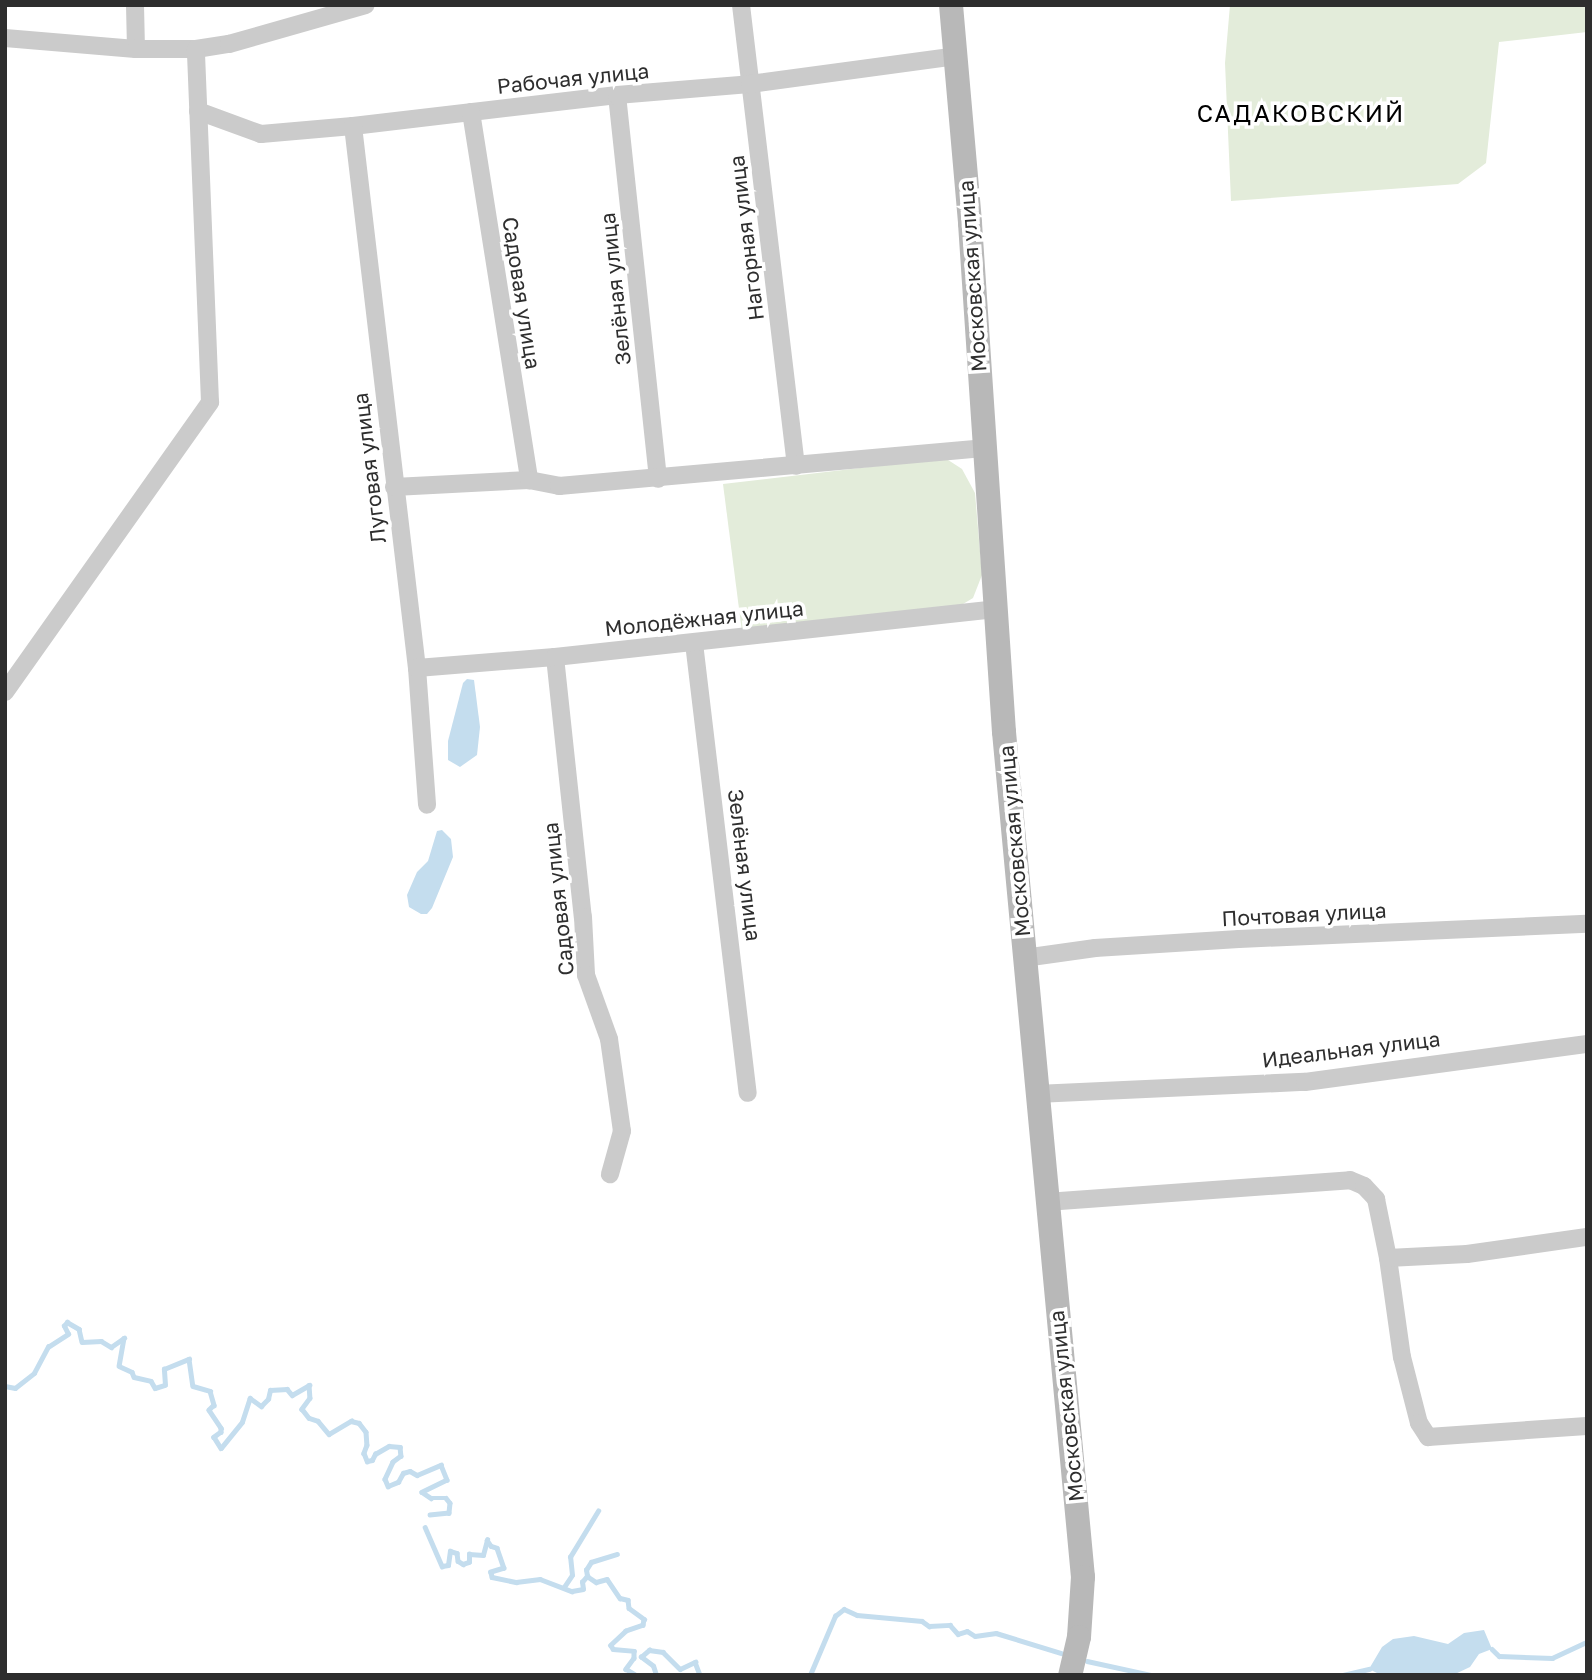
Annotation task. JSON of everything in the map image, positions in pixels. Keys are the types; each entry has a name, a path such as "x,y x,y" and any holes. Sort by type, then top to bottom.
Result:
{"main road":[{"name":"Московская улица","path":"951,5 995,609 1024,958 1083,1577 1079,1637 1070,1675"}],"street":[{"path":"135,5 135,49"},
{"path":"5,38 135,49 196,49 229,44 366,5"},
{"name":"Нагорная улица","path":"741,5 796,466"},
{"path":"5,692 210,402 196,49"},
{"name":"Рабочая улица","path":"198,111 261,134 617,95 750,84 956,56"},
{"name":"Зелёная улица","path":"617,95 658,479"},
{"name":"Садовая улица","path":"471,113 529,480"},
{"name":"Луговая улица","path":"353,126 417,668 427,805"},
{"path":"394,487 529,480 559,486 983,448"},
{"name":"Молодёжная улица","path":"417,668 694,643 995,609"},
{"name":"Зелёная улица","path":"694,643 748,1093"},
{"name":"Садовая улица","path":"555,657 583,917 586,975 610,1039 622,1131 610,1174"},
{"name":"Почтовая улица","path":"1024,958 1095,948 1587,924"},
{"name":"Идеальная улица","path":"1036,1094 1305,1082 1587,1044"},
{"path":"1046,1202 1350,1180 1364,1186 1376,1199 1388,1258 1402,1357 1419,1423 1428,1437 1446,1438 1587,1426"},
{"path":"1388,1258 1467,1254 1587,1237"}],"green space":[{"path":"1230,5 1587,5 1587,32 1499,42 1486,163 1458,184 1231,201 1225,63"},
{"path":"945,458 962,469 975,493 982,575 973,598 958,607 742,632 723,484"}],"water":[{"path":"467,679 474,680 480,727 477,755 460,767 448,760 448,741 463,683"},
{"path":"442,830 451,839 453,857 432,908 427,914 421,914 409,907 407,895 417,872 428,861 437,831"},
{"path":"1484,1630 1492,1649 1479,1654 1470,1667 1453,1675 1381,1675 1369,1669 1382,1647 1393,1639 1414,1636 1448,1644 1464,1633"}],"waterway":[{"path":"5,1386 15,1388 34,1373 48,1347 68,1334 64,1326 67,1322 79,1329 82,1342 101,1341 111,1347 124,1338 119,1366 132,1372 134,1377 151,1381 155,1388 165,1385 164,1369 189,1359 193,1386 210,1391 214,1405 209,1410 221,1428 221,1432 214,1437 221,1448 242,1422 250,1398 261,1406 268,1399 270,1390 287,1389 292,1395 309,1385 310,1398 302,1409 329,1434 351,1421 359,1423 366,1432 367,1445 364,1453 367,1461 389,1446 400,1447 401,1456 393,1462 385,1479 388,1486 398,1482 403,1473 410,1471 417,1475 441,1465 447,1480 422,1492 431,1498 446,1498 450,1503 449,1513 430,1515"},
{"path":"564,1587 572,1575 570,1557 598,1511"},
{"path":"425,1527 442,1566 448,1565 450,1551 457,1553 458,1561 463,1564 469,1562 469,1554 483,1555 487,1540 491,1546 497,1548 504,1568 491,1572 492,1577 516,1582 540,1579 572,1591 583,1589 582,1582 587,1576 596,1582 607,1579 620,1598 628,1600 629,1608 644,1619 643,1625 626,1631 611,1645 613,1649 634,1651 634,1658 626,1669 636,1675"},
{"path":"587,1576 586,1570 591,1562 617,1554"},
{"path":"810,1675 835,1616 844,1609 857,1615 922,1621 929,1626 950,1625 958,1634 967,1631 975,1636 996,1633 1061,1653"},
{"path":"1492,1649 1499,1656 1552,1658 1587,1642"},
{"path":"656,1675 653,1666 641,1657 649,1650 663,1652 680,1669 695,1662 700,1675"},
{"path":"1087,1661 1151,1675"},
{"path":"1343,1675 1369,1669"}],"district":[{"name":"САДАКОВСКИЙ","path":"1301,113"}]}
